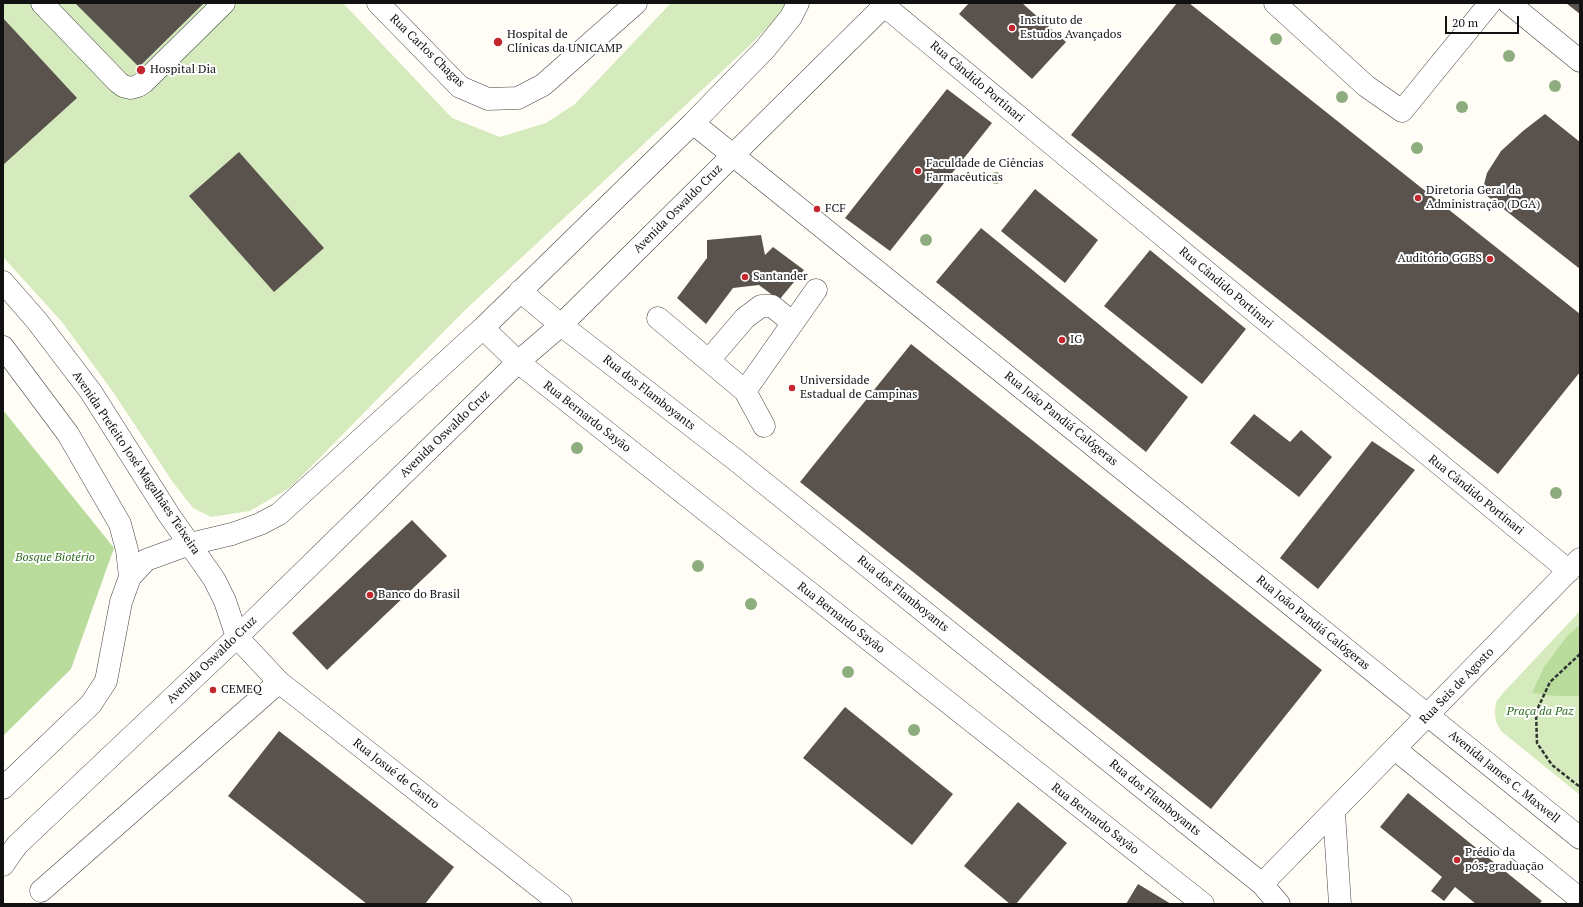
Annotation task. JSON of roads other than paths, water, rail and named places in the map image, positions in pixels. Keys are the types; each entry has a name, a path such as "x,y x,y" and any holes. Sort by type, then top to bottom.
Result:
{"street":[{"path":"42,3 118,82 123,86 131,88 144,82 224,3"},
{"name":"Rua Carlos Chagas","path":"378,3 460,87 488,99 518,98 543,85 636,3"},
{"path":"3,788 91,704 106,681 121,602 130,577 146,560 190,544 232,534 260,524 279,514 483,328 693,123 765,49 791,17 798,3"},
{"path":"1275,3 1366,86 1402,111 1490,3"},
{"path":"1509,3 1580,61"},
{"name":"Avenida Oswaldo Cruz","path":"3,865 17,845 237,637 518,362 561,325 884,4"},
{"name":"Rua Cândido Portinari","path":"884,4 1574,565"},
{"name":"Rua João Pandiá Calógeras","path":"693,123 1428,716"},
{"name":"Avenida Prefeito José Magalhães Teixeira","path":"3,282 37,321 91,392 214,579 225,601 237,637"},
{"path":"745,391 816,290"},
{"name":"Rua dos Flamboyants","path":"520,291 561,325 737,461 1262,884 1279,904"},
{"path":"709,360 745,318 761,306 772,306 793,323"},
{"path":"658,318 745,391 764,426"},
{"name":"Rua Bernardo Sayão","path":"483,328 518,362 1203,904"},
{"path":"3,347 68,434 120,524 128,550 130,577"},
{"name":"Rua Seis de Agosto","path":"1262,884 1334,813 1574,565"},
{"name":"Rua Josué de Castro","path":"237,637 279,682 561,904"},
{"path":"41,891 279,682"},
{"name":"Avenida James C. Maxwell","path":"1428,716 1580,838"},
{"path":"1396,749 1580,899"},
{"path":"1334,813 1340,904"}],"place":[{"name":"Instituto de Estudos Avançados","path":"1012,28"},
{"name":"Hospital de Clínicas da UNICAMP","path":"498,42"},
{"name":"Hospital Dia","path":"141,70"},
{"name":"Faculdade de Ciências Farmacêuticas","path":"918,171"},
{"name":"Diretoria Geral da Administração (DGA)","path":"1418,198"},
{"name":"FCF","path":"817,209"},
{"name":"Auditório GGBS","path":"1490,259"},
{"name":"Santander","path":"745,277"},
{"name":"IG","path":"1062,340"},
{"name":"Universidade Estadual de Campinas","path":"792,388"},
{"name":"Banco do Brasil","path":"370,595"},
{"name":"CEMEQ","path":"213,690"},
{"name":"Prédio da pós-graduação","path":"1457,860"}],"park label":[{"name":"Bosque Biotério","path":"55,558"},
{"name":"Praça da Paz","path":"1540,712"}]}
